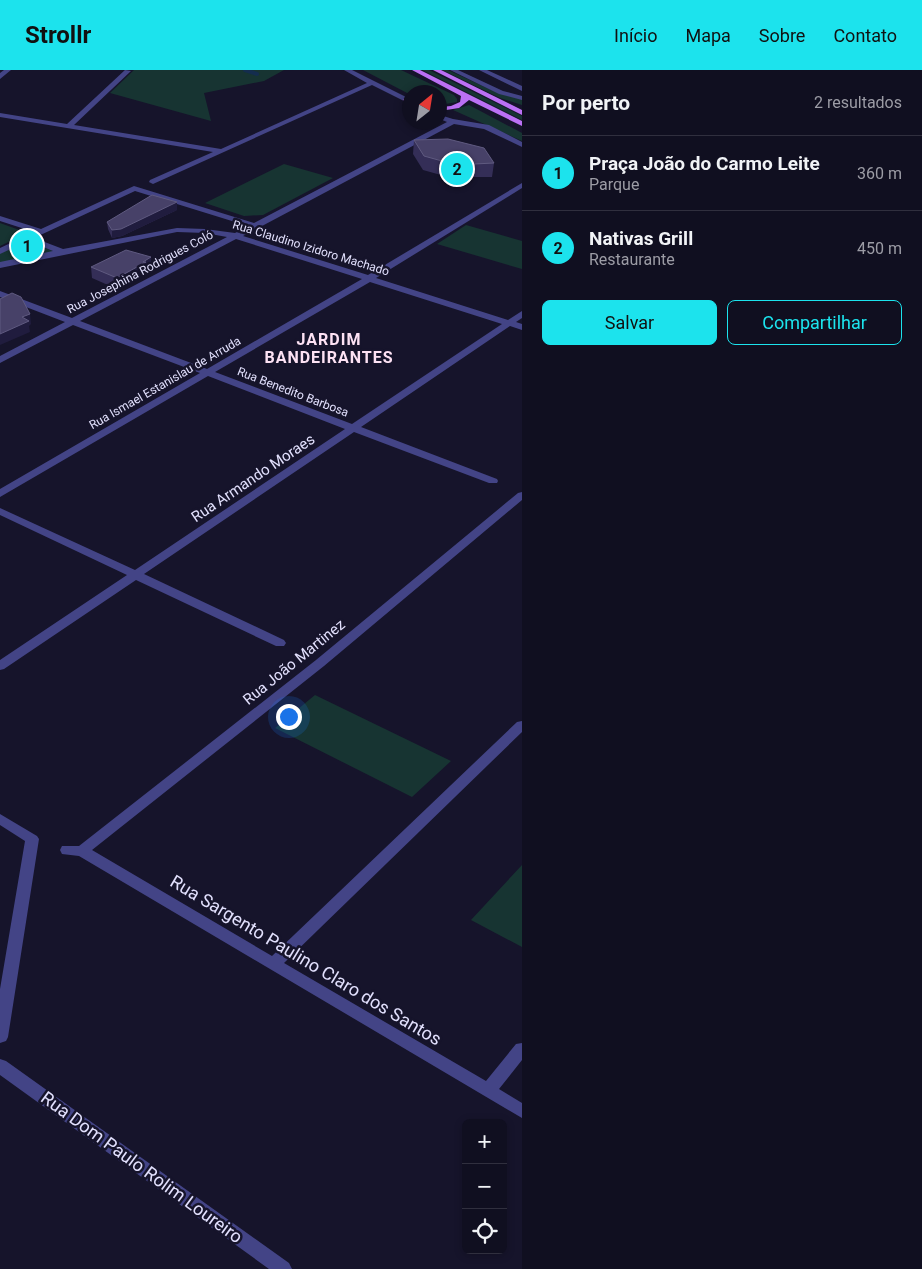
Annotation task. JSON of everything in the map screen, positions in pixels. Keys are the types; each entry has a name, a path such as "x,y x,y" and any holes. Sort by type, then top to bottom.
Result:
{"main road":[{"path":"415,70 521,123"},
{"path":"436,70 522,113"},
{"path":"447,108 461,105 465,100 465,94"}],"street":[{"path":"0,77 8,70"},
{"path":"347,70 402,98"},
{"path":"453,70 501,92 522,98"},
{"path":"472,70 522,93"},
{"path":"482,70 522,89"},
{"path":"69,126 128,71"},
{"path":"153,182 372,83"},
{"path":"0,115 222,151"},
{"path":"447,121 490,128 522,145"},
{"name":"Rua Josephina Rodrigues Coló","path":"0,360 451,123"},
{"name":"Rua Ismael Estanislau de Arruda","path":"0,494 368,279 522,185"},
{"path":"0,251 134,188 255,226"},
{"path":"0,218 40,232"},
{"name":"Rua Claudino Izidoro Machado","path":"0,265 150,234 178,230 205,231 235,236 522,327"},
{"path":"26,238 65,253"},
{"name":"Rua Benedito Barbosa","path":"0,294 492,481"},
{"name":"Rua Armando Moraes","path":"0,666 522,314"},
{"name":"Rua João Martinez","path":"74,850 320,663 522,495"},
{"path":"0,511 135,576 280,642"},
{"path":"274,964 522,725"},
{"path":"0,819 32,839 0,1037"},
{"name":"Rua Sargento Paulino Claro dos Santos","path":"74,850 274,964 522,1111"},
{"path":"488,1090 522,1049"},
{"name":"Rua Dom Paulo Rolim Loureiro","path":"0,1066 283,1269"}],"green space":[{"path":"134,70 284,70 264,81 204,93 211,121 110,93"},
{"path":"363,70 401,70 433,85 402,85 402,90"},
{"path":"422,70 429,70 522,116 522,120"},
{"path":"442,70 448,70 498,93 522,99 522,105 500,98"},
{"path":"447,92 454,95 457,102 447,104"},
{"path":"469,105 522,133 522,141 453,110"},
{"path":"284,164 333,178 263,215 244,216 205,203"},
{"path":"0,223 25,232 25,234 0,246"},
{"path":"466,225 522,241 522,269 437,244"},
{"path":"24,240 58,253 0,263 0,253"},
{"path":"315,695 451,761 412,797 275,728"},
{"path":"522,865 522,947 471,920"}],"building":[{"path":"448,139 484,148 494,163 474,164 467,168 424,156 414,140"},
{"path":"152,195 177,202 121,229 112,230 107,222"},
{"path":"126,250 151,257 143,262 146,262 117,278 91,267"},
{"path":"12,293 21,297 30,314 22,317 29,321 0,334 0,299"}],"waterway":[{"path":"245,70 257,74"}],"place":[{"name":"Nativas Grill","path":"457,169"},
{"name":"Praça João do Carmo Leite","path":"27,246"}],"district":[{"name":"JARDIM BANDEIRANTES","path":"329,348"}]}
